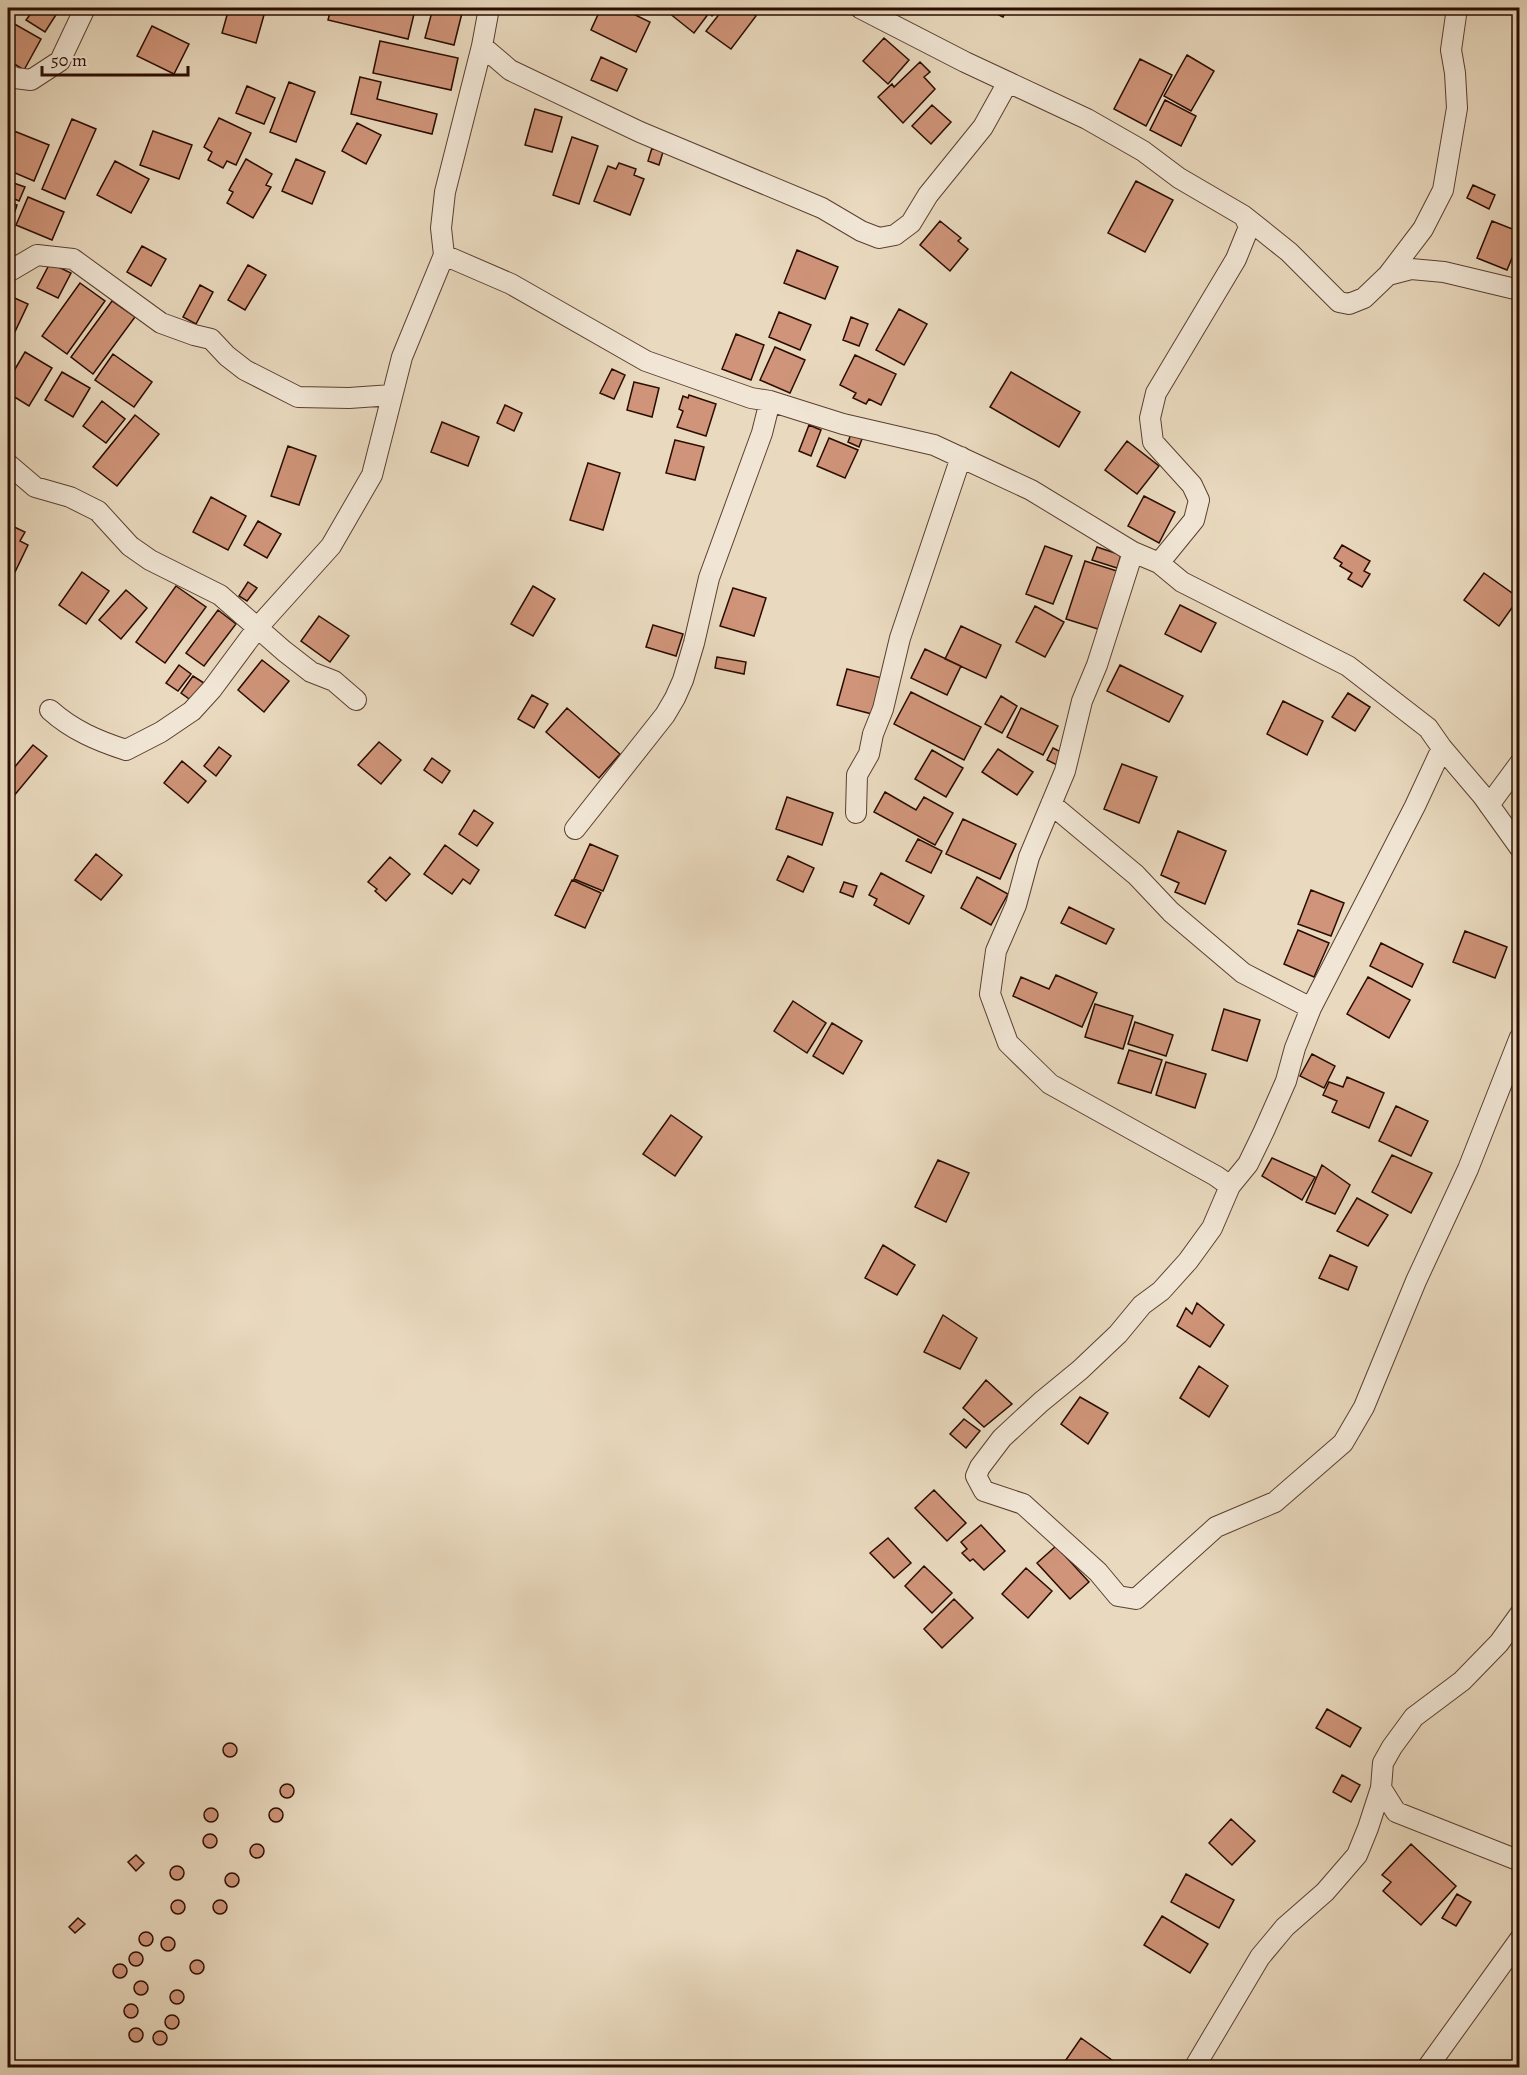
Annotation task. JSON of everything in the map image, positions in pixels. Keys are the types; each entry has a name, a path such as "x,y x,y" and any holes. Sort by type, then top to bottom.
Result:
{"street":[{"path":"8,74 15,78 31,80 60,60 85,8"},
{"path":"50,710 61,720 97,741 126,750 161,732 192,711 212,689 258,627 330,546 372,475 402,357 444,255 441,228 445,192 482,46 489,8"},
{"path":"860,8 1087,119 1143,151 1179,178 1244,216 1289,252 1339,302 1349,304 1364,298 1388,275 1423,230 1443,190 1457,108 1455,74 1450,50 1457,8"},
{"path":"482,46 510,70 640,132 822,208 861,231 879,238 895,235 911,223 928,195 983,127 1008,82"},
{"path":"1159,563 1194,520 1199,500 1192,485 1153,442 1150,418 1154,401 1161,384 1236,259 1249,227 1244,216"},
{"path":"8,272 37,255 73,259 161,323 211,339 245,370 298,397 349,398 392,395"},
{"path":"444,255 511,284 646,361 751,398 770,401 843,424 934,445 1031,490 1133,552 1159,563 1182,582 1348,666 1428,728 1520,848"},
{"path":"1388,275 1411,269 1444,272 1515,289 1520,288"},
{"path":"575,829 665,715 675,698 694,643 709,578 755,453 770,401"},
{"path":"856,813 857,775 869,754 873,734 883,709 900,638 961,457"},
{"path":"8,464 34,487 70,497 98,511 130,546 150,560 220,595 311,672 334,681 356,700"},
{"path":"1133,552 1097,665 1082,701 1065,771 1029,857 1016,904 996,951 990,994 1008,1043 1050,1084 1230,1186"},
{"path":"1442,748 1416,806 1311,1008 1286,1081 1264,1131 1248,1164 1230,1186 1212,1228 1188,1261 1161,1291 1142,1305 1118,1334 1087,1363 1002,1438 976,1476 984,1491 1023,1504 1098,1572 1118,1596 1136,1599 1216,1527 1275,1502 1343,1443 1364,1407 1416,1281 1468,1169 1520,1038"},
{"path":"1489,805 1520,763"},
{"path":"1051,804 1136,875 1171,912 1243,973 1311,1008"},
{"path":"1194,2067 1260,1957 1285,1927 1325,1892 1357,1855 1381,1788 1383,1763 1392,1747 1414,1717 1462,1681 1520,1614"},
{"path":"1381,1788 1396,1812 1520,1861"},
{"path":"1427,2067 1520,1939"}],"building":[{"path":"35,8 59,10 45,32 26,20"},
{"path":"229,8 266,8 256,43 222,33"},
{"path":"331,8 384,8 414,14 408,39 328,20"},
{"path":"433,8 462,13 454,45 425,38"},
{"path":"601,8 621,8 650,22 636,52 591,30"},
{"path":"673,8 719,8 712,16 709,13 694,33 669,13"},
{"path":"724,8 738,10 745,8 756,16 731,49 706,31"},
{"path":"985,8 1008,8 1003,17"},
{"path":"11,22 41,39 24,70 8,60 8,28"},
{"path":"152,26 189,44 174,74 137,56"},
{"path":"884,38 909,60 888,84 863,61"},
{"path":"380,41 458,58 451,90 373,73"},
{"path":"1187,55 1214,71 1191,111 1164,96"},
{"path":"601,57 627,69 617,91 591,80"},
{"path":"1140,59 1172,75 1146,126 1114,109"},
{"path":"920,62 930,72 924,77 935,89 903,123 878,97 892,84 894,87"},
{"path":"360,77 381,82 377,99 437,114 432,134 351,114"},
{"path":"289,82 315,92 296,142 270,132"},
{"path":"247,86 275,98 264,124 236,113"},
{"path":"1165,100 1196,116 1181,146 1150,130"},
{"path":"932,105 951,122 931,144 912,126"},
{"path":"535,109 562,117 552,152 525,145"},
{"path":"219,118 251,133 236,165 227,161 223,168 208,160 212,152 204,147"},
{"path":"72,119 96,129 65,199 42,189"},
{"path":"357,123 381,135 366,164 342,151"},
{"path":"14,131 49,145 34,181 8,170 8,146"},
{"path":"153,131 192,145 179,179 140,165"},
{"path":"572,137 598,146 579,204 553,195"},
{"path":"652,148 663,152 659,165 648,161"},
{"path":"246,159 272,174 266,185 271,187 253,218 227,203 233,192 229,190"},
{"path":"296,159 325,172 312,204 282,191"},
{"path":"115,161 149,179 131,213 97,195"},
{"path":"619,163 636,169 634,175 644,179 630,215 594,201 608,166 616,169"},
{"path":"8,181 25,187 19,201 8,196"},
{"path":"1136,181 1173,200 1145,252 1108,233"},
{"path":"1473,185 1495,195 1489,209 1467,198"},
{"path":"28,197 64,212 52,240 16,225"},
{"path":"8,202 17,205 10,227 8,226"},
{"path":"940,221 961,238 958,241 968,249 950,271 920,245"},
{"path":"1492,221 1520,232 1520,239 1507,270 1477,258"},
{"path":"142,246 166,259 151,286 127,272"},
{"path":"797,250 838,267 825,299 784,283"},
{"path":"50,263 71,273 58,298 37,288"},
{"path":"248,265 266,275 245,310 228,300"},
{"path":"80,283 105,301 67,354 42,336"},
{"path":"200,285 213,292 196,324 183,317"},
{"path":"8,295 28,304 12,338 8,336"},
{"path":"112,301 135,317 93,374 71,357"},
{"path":"899,309 927,324 904,365 876,350"},
{"path":"779,312 811,325 800,350 769,337"},
{"path":"851,317 868,324 859,346 843,340"},
{"path":"736,334 764,345 751,380 722,369"},
{"path":"775,347 805,360 790,393 760,380"},
{"path":"25,352 52,368 29,406 8,393 8,381"},
{"path":"113,354 152,382 134,407 95,380"},
{"path":"855,355 896,374 881,405 869,399 866,404 853,398 856,393 840,385"},
{"path":"612,369 625,375 614,399 600,393"},
{"path":"62,372 90,388 73,417 45,400"},
{"path":"1011,372 1080,412 1059,447 990,407"},
{"path":"634,382 659,388 652,417 627,410"},
{"path":"689,395 716,404 706,436 677,427 683,411 679,409 683,396 688,398"},
{"path":"102,401 125,419 106,443 83,426"},
{"path":"505,405 522,413 514,431 497,423"},
{"path":"135,415 159,434 117,486 93,467"},
{"path":"442,422 479,437 468,466 431,452"},
{"path":"809,425 821,430 811,456 799,451"},
{"path":"851,434 862,439 859,447 848,442"},
{"path":"829,438 858,450 845,478 817,466"},
{"path":"675,440 704,447 695,480 666,473"},
{"path":"1127,441 1159,466 1137,494 1105,470"},
{"path":"288,446 316,456 299,505 271,496"},
{"path":"588,463 620,473 603,530 570,520"},
{"path":"1144,496 1175,512 1159,543 1128,526"},
{"path":"211,497 246,516 228,550 193,532"},
{"path":"258,521 281,534 267,558 244,545"},
{"path":"8,524 25,532 20,541 28,545 15,572 8,569"},
{"path":"1342,545 1370,561 1364,571 1370,574 1362,587 1348,579 1352,573 1340,566 1342,563 1334,558"},
{"path":"1045,546 1072,556 1053,604 1026,594"},
{"path":"1097,547 1121,555 1117,568 1092,560"},
{"path":"1085,561 1117,571 1098,629 1066,619"},
{"path":"82,572 109,591 86,624 59,605"},
{"path":"1484,573 1519,598 1499,626 1464,600"},
{"path":"248,582 257,588 247,601 239,596"},
{"path":"176,586 206,607 165,663 136,642"},
{"path":"533,586 555,599 533,636 511,624"},
{"path":"733,588 766,598 754,636 720,626"},
{"path":"126,590 147,608 121,639 99,620"},
{"path":"1180,605 1216,623 1201,652 1165,634"},
{"path":"1035,606 1064,622 1045,657 1016,642"},
{"path":"218,610 236,624 204,666 186,653"},
{"path":"319,616 349,636 330,662 301,641"},
{"path":"653,625 683,634 676,656 646,647"},
{"path":"961,626 1001,645 986,678 945,659"},
{"path":"925,649 961,666 947,695 911,678"},
{"path":"717,657 746,662 744,674 715,668"},
{"path":"262,660 289,681 264,712 238,690"},
{"path":"179,665 191,674 178,691 166,683"},
{"path":"1120,665 1183,696 1169,722 1107,691"},
{"path":"847,669 882,678 872,714 837,705"},
{"path":"193,676 204,683 192,701 181,693"},
{"path":"911,692 981,727 964,760 894,724"},
{"path":"1348,693 1370,707 1355,731 1332,717"},
{"path":"532,695 548,704 534,728 518,719"},
{"path":"1001,696 1017,706 1002,733 985,724"},
{"path":"1283,701 1323,721 1307,755 1267,734"},
{"path":"567,708 620,754 599,778 546,732"},
{"path":"1021,708 1058,726 1043,755 1007,737"},
{"path":"379,742 401,760 381,784 358,765"},
{"path":"33,745 47,756 8,803 8,775"},
{"path":"219,747 231,756 216,776 204,766"},
{"path":"1053,748 1063,753 1057,765 1047,760"},
{"path":"998,749 1033,772 1017,795 982,772"},
{"path":"932,750 963,768 946,797 915,779"},
{"path":"432,758 450,771 442,783 424,770"},
{"path":"182,761 206,781 188,803 164,783"},
{"path":"1122,764 1157,777 1139,823 1104,809"},
{"path":"885,792 916,810 924,797 953,813 935,845 874,812"},
{"path":"787,797 833,813 822,845 776,829"},
{"path":"474,810 493,823 477,846 459,834"},
{"path":"963,819 1016,844 1000,879 946,854"},
{"path":"1178,831 1226,851 1205,904 1175,892 1179,883 1161,875"},
{"path":"918,839 942,851 931,873 906,861"},
{"path":"590,844 618,856 603,891 574,879"},
{"path":"445,845 479,870 470,884 463,879 452,894 424,874"},
{"path":"96,854 122,875 101,900 75,880"},
{"path":"788,856 814,868 803,892 777,880"},
{"path":"390,857 410,874 386,901 368,882"},
{"path":"881,873 924,896 909,924 874,905 877,899 869,895"},
{"path":"977,877 1008,894 991,925 961,908"},
{"path":"572,880 601,893 585,928 555,915"},
{"path":"844,882 857,886 853,897 840,892"},
{"path":"1311,890 1344,903 1331,936 1298,924"},
{"path":"1069,907 1114,929 1106,944 1061,923"},
{"path":"1298,930 1329,943 1314,977 1284,964"},
{"path":"1465,931 1507,947 1495,978 1453,962"},
{"path":"1381,943 1423,964 1412,987 1370,966"},
{"path":"1056,975 1097,993 1082,1027 1013,996 1021,977 1049,989"},
{"path":"1368,977 1410,1000 1389,1038 1347,1014"},
{"path":"793,1001 826,1023 807,1053 774,1031"},
{"path":"1095,1004 1133,1016 1123,1049 1085,1037"},
{"path":"1224,1009 1260,1020 1247,1061 1212,1050"},
{"path":"1135,1022 1173,1035 1166,1056 1128,1044"},
{"path":"832,1023 862,1041 843,1074 813,1056"},
{"path":"1129,1050 1162,1060 1151,1093 1118,1083"},
{"path":"1312,1054 1335,1066 1324,1088 1300,1076"},
{"path":"1166,1062 1206,1074 1195,1108 1156,1095"},
{"path":"1347,1077 1384,1093 1369,1128 1332,1112 1337,1101 1323,1095 1329,1082 1343,1087"},
{"path":"1396,1106 1428,1121 1411,1156 1379,1141"},
{"path":"671,1115 702,1137 675,1176 643,1154"},
{"path":"1392,1155 1432,1173 1411,1213 1372,1192"},
{"path":"1272,1158 1315,1177 1302,1200 1262,1176"},
{"path":"938,1160 969,1173 946,1222 915,1207"},
{"path":"1322,1165 1350,1185 1335,1214 1306,1202"},
{"path":"1357,1198 1388,1215 1368,1246 1337,1231"},
{"path":"883,1245 915,1265 897,1295 865,1278"},
{"path":"1330,1255 1357,1267 1348,1290 1319,1278"},
{"path":"1197,1303 1224,1325 1210,1347 1177,1326 1186,1308 1192,1314"},
{"path":"943,1315 977,1338 960,1369 924,1352"},
{"path":"1199,1366 1228,1386 1209,1417 1180,1398"},
{"path":"986,1380 1012,1404 984,1427 963,1408"},
{"path":"1080,1397 1108,1413 1088,1444 1061,1424"},
{"path":"964,1419 980,1431 966,1448 950,1434"},
{"path":"934,1490 966,1523 947,1541 915,1508"},
{"path":"981,1525 1005,1551 984,1570 973,1559 970,1561 962,1553 967,1549 961,1542"},
{"path":"888,1538 911,1563 894,1578 870,1553"},
{"path":"1056,1546 1089,1582 1070,1599 1037,1563"},
{"path":"924,1566 952,1593 932,1613 905,1586"},
{"path":"1026,1568 1052,1591 1028,1618 1002,1594"},
{"path":"954,1599 973,1618 942,1648 924,1629"},
{"path":"1327,1709 1361,1728 1350,1747 1316,1728"},
{"path":"230,1743 235,1745 237,1750 235,1755 230,1757 225,1755 223,1750 225,1745"},
{"path":"1342,1775 1360,1785 1351,1802 1333,1792"},
{"path":"287,1784 292,1786 294,1791 292,1796 287,1798 282,1796 280,1791 282,1786"},
{"path":"211,1808 216,1810 218,1815 216,1820 211,1822 206,1820 204,1815 206,1810"},
{"path":"276,1808 281,1810 283,1815 281,1820 276,1822 271,1820 269,1815 271,1810"},
{"path":"1231,1819 1255,1841 1232,1865 1209,1843"},
{"path":"210,1834 215,1836 217,1841 215,1846 210,1848 205,1846 203,1841 205,1836"},
{"path":"257,1844 262,1846 264,1851 262,1856 257,1858 252,1856 250,1851 252,1846"},
{"path":"1411,1844 1456,1886 1421,1925 1383,1891 1391,1882 1382,1875"},
{"path":"136,1855 144,1863 136,1871 128,1862"},
{"path":"177,1866 182,1868 184,1873 182,1878 177,1880 172,1878 170,1873 172,1868"},
{"path":"232,1873 237,1875 239,1880 237,1885 232,1887 227,1885 225,1880 227,1875"},
{"path":"1186,1874 1234,1900 1219,1928 1171,1902"},
{"path":"1457,1894 1471,1902 1456,1926 1442,1918"},
{"path":"178,1900 183,1902 185,1907 183,1912 178,1914 173,1912 171,1907 173,1902"},
{"path":"220,1900 225,1902 227,1907 225,1912 220,1914 215,1912 213,1907 215,1902"},
{"path":"1162,1916 1208,1944 1190,1973 1144,1945"},
{"path":"78,1918 85,1924 75,1933 69,1927"},
{"path":"146,1932 151,1934 153,1939 151,1944 146,1946 141,1944 139,1939 141,1934"},
{"path":"168,1937 173,1939 175,1944 173,1949 168,1951 163,1949 161,1944 163,1939"},
{"path":"136,1952 141,1954 143,1959 141,1964 136,1966 131,1964 129,1959 131,1954"},
{"path":"197,1960 202,1962 204,1967 202,1972 197,1974 192,1972 190,1967 192,1962"},
{"path":"120,1964 125,1966 127,1971 125,1976 120,1978 115,1976 113,1971 115,1966"},
{"path":"141,1981 146,1983 148,1988 146,1993 141,1995 136,1993 134,1988 136,1983"},
{"path":"177,1990 182,1992 184,1997 182,2002 177,2004 172,2002 170,1997 172,1992"},
{"path":"131,2004 136,2006 138,2011 136,2016 131,2018 126,2016 124,2011 126,2006"},
{"path":"172,2015 177,2017 179,2022 177,2027 172,2029 167,2027 165,2022 167,2017"},
{"path":"136,2028 141,2030 143,2035 141,2040 136,2042 131,2040 129,2035 131,2030"},
{"path":"160,2031 165,2033 167,2038 165,2043 160,2045 155,2043 153,2038 155,2033"},
{"path":"1081,2038 1123,2068 1061,2067"}]}
